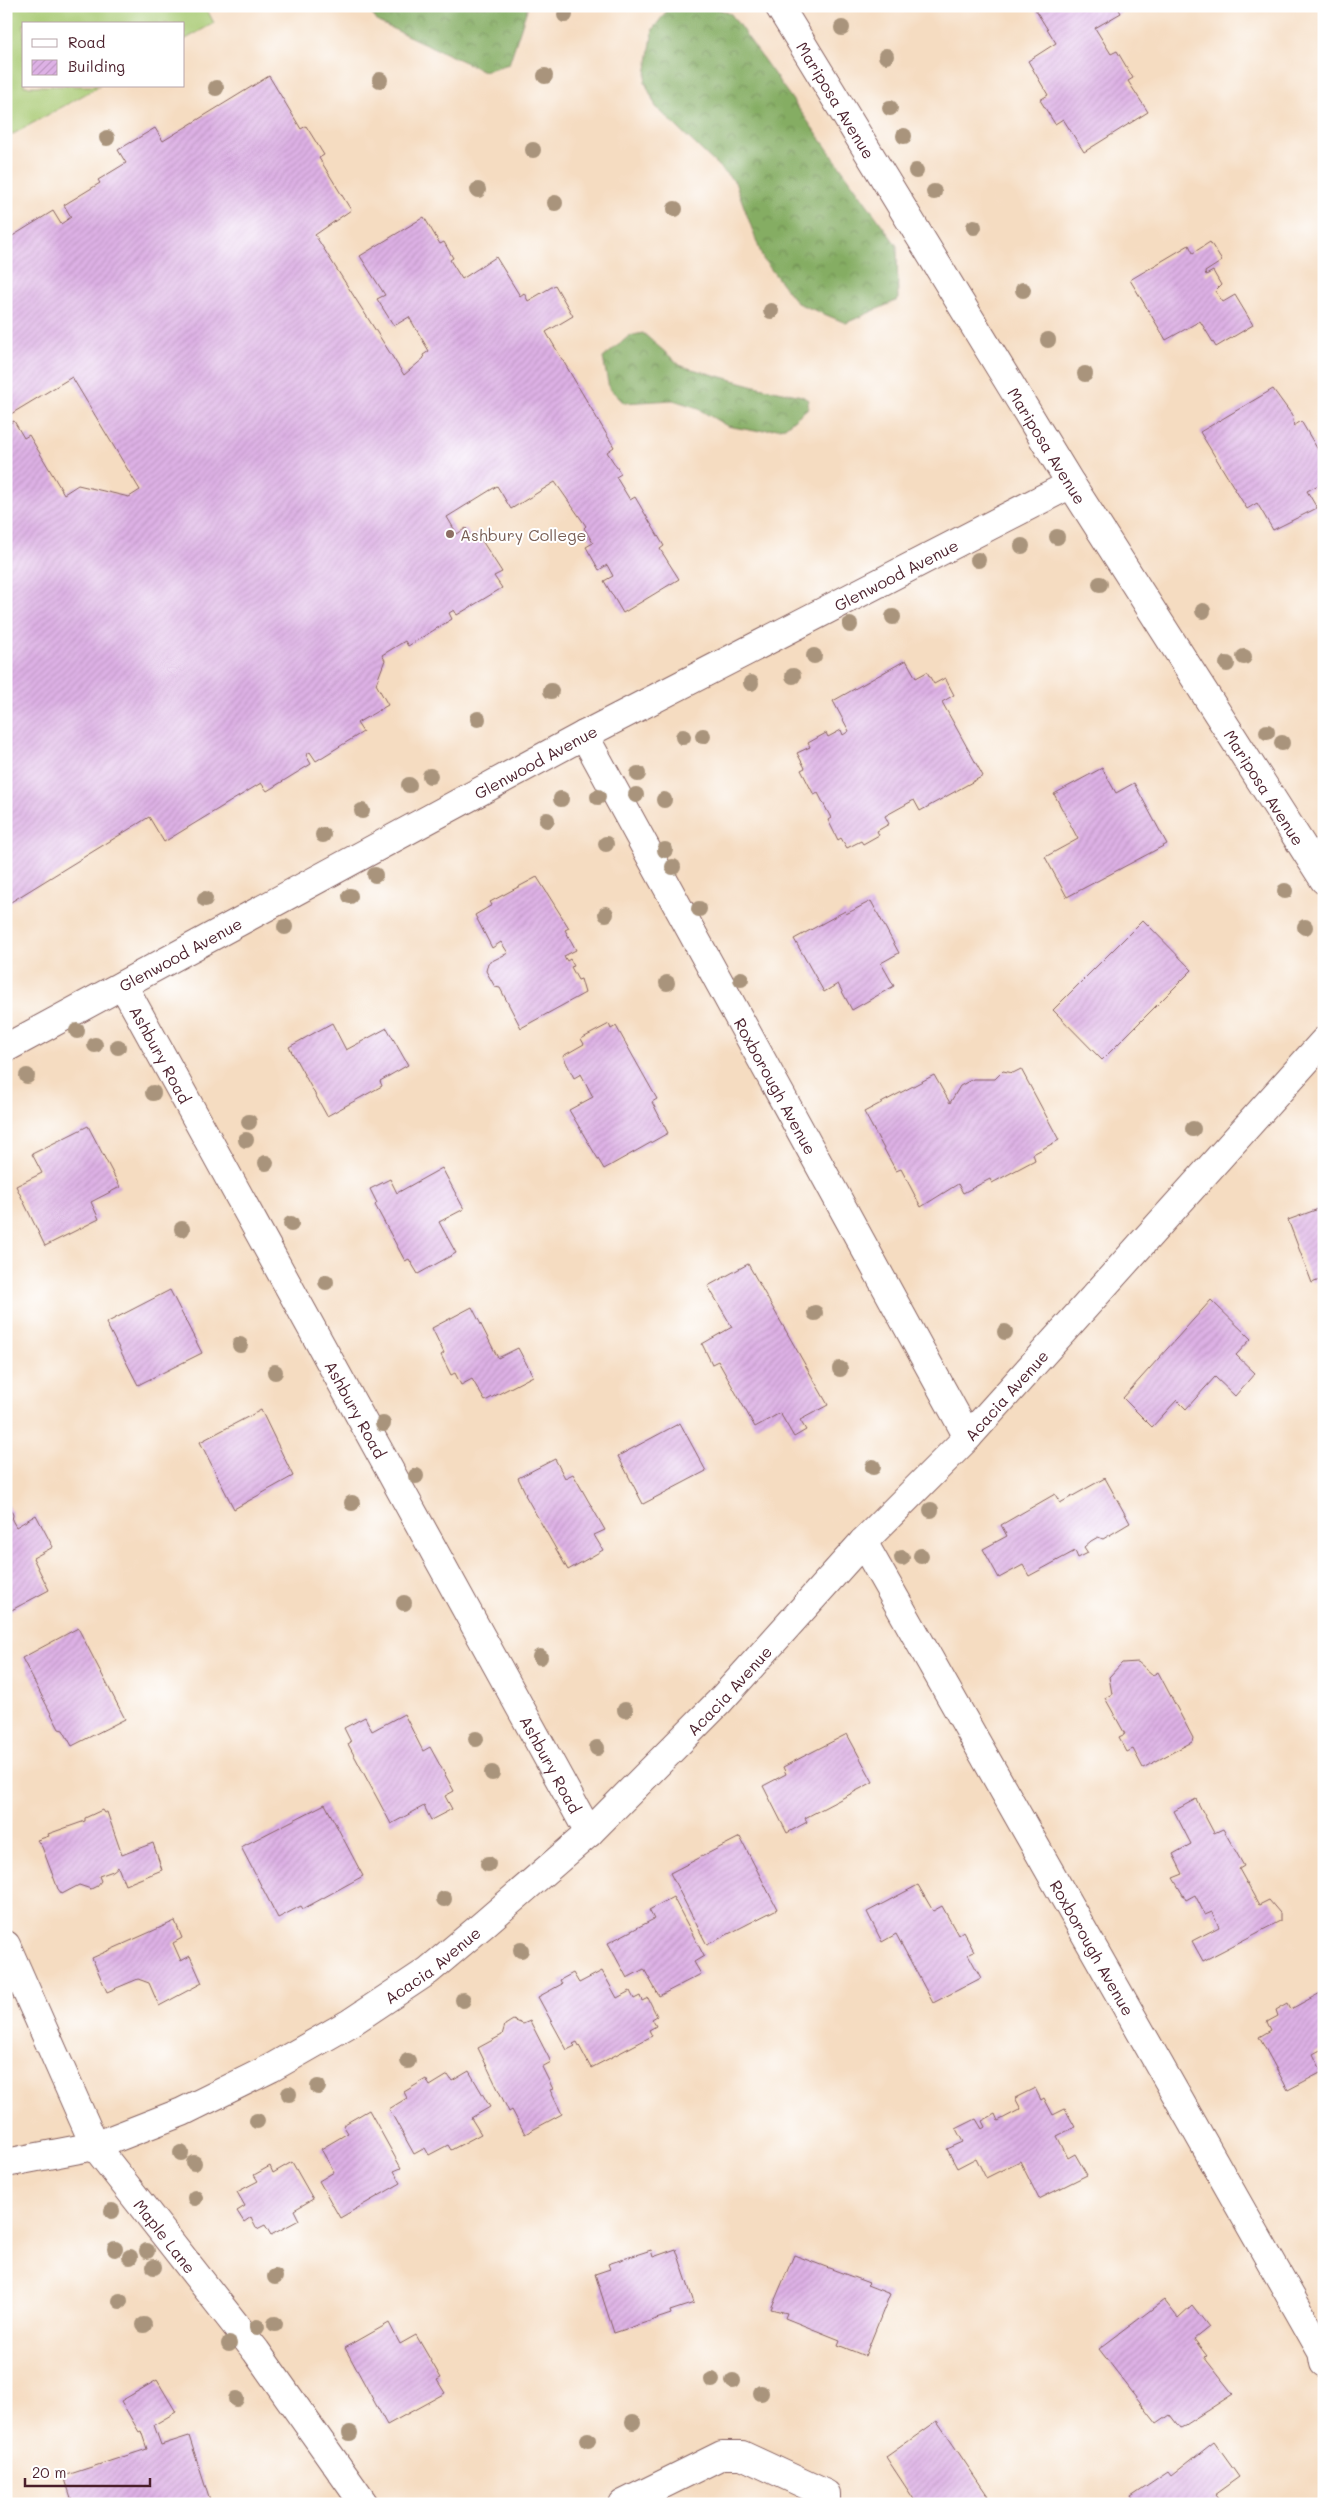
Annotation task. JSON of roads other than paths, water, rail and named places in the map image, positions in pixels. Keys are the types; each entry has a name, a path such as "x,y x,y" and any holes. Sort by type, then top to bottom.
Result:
{"street":[{"name":"Mariposa Avenue","path":"781,7 1071,484 1324,880"},
{"name":"Glenwood Avenue","path":"6,1048 584,735 1071,484"},
{"name":"Roxborough Avenue","path":"584,735 968,1437"},
{"name":"Ashbury Road","path":"123,985 589,1832"},
{"name":"Acacia Avenue","path":"6,2163 95,2146 182,2112 271,2068 350,2023 428,1971 589,1832 719,1702 863,1542 968,1437 1324,1041"},
{"name":"Roxborough Avenue","path":"863,1542 1323,2356"},
{"name":"Maple Lane","path":"6,1945 95,2146 256,2351 364,2504"},
{"path":"623,2504 722,2455 742,2455 826,2494 826,2504"}],"place":[{"name":"Ashbury College","path":"450,534"}]}
